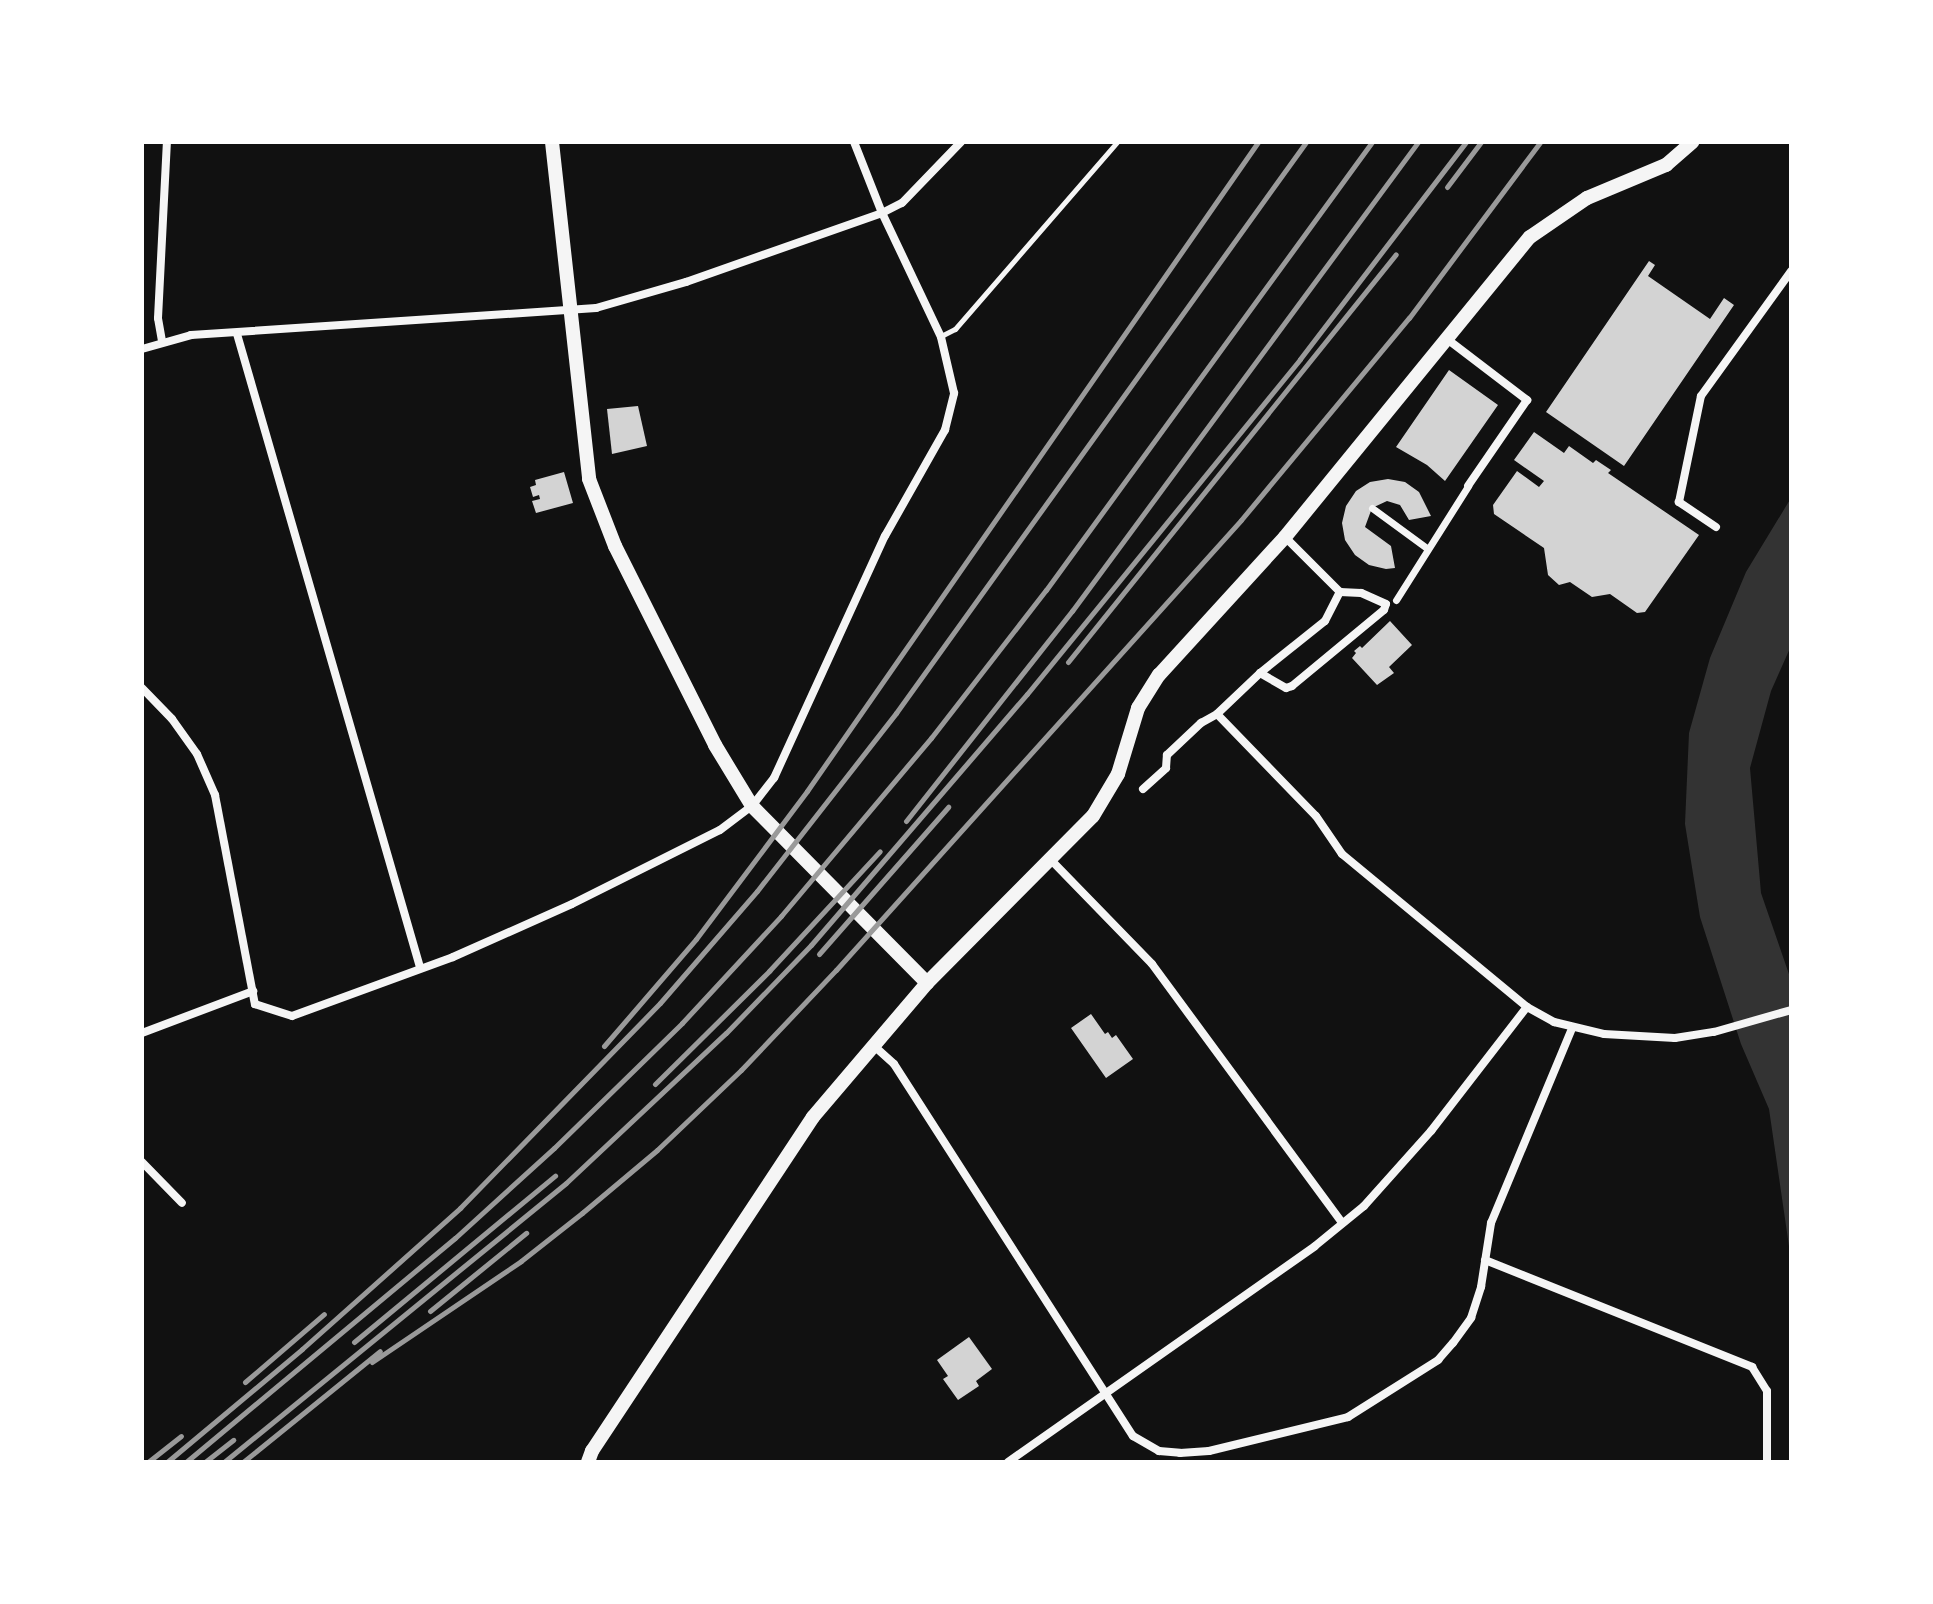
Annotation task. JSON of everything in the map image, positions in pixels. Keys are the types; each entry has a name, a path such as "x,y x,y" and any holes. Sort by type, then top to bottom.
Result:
{"main road":[{"path":"552,142 589,479 615,546 715,745 752,806 927,983"},
{"path":"588,1462 592,1451 813,1117 927,983 1051,860 1108,794 1146,693 1201,627 1285,537 1530,237 1587,198 1666,165 1692,142"}],"street":[{"path":"162,341 158,318 167,142"},
{"path":"142,688 172,719 197,754 215,795 255,1004 292,1016 453,957 572,904 720,830 752,806 774,778 885,536 945,430 954,393 941,337 882,213 854,142"},
{"path":"142,349 191,335 596,308 686,282 882,213 902,203 961,142"},
{"path":"1716,527 1679,502 1701,396 1791,271"},
{"path":"237,334 420,967"},
{"path":"1396,600 1527,400 1447,339"},
{"path":"1372,508 1428,549"},
{"path":"1260,673 1286,688 1292,686 1384,610 1386,604 1361,593 1340,592 1285,537"},
{"path":"1143,789 1166,768 1167,755 1201,723 1217,714 1260,673 1325,621 1340,592"},
{"path":"1217,714 1306,805 1342,854 1527,1007 1572,1028 1604,1034 1675,1038 1714,1032 1791,1010"},
{"path":"1051,860 1152,964 1342,1223"},
{"path":"142,1033 253,991"},
{"path":"1008,1462 1108,1394 1364,1206 1431,1131 1527,1007"},
{"path":"873,1045 894,1064 1133,1436 1159,1451 1180,1453 1209,1451 1348,1417 1438,1360 1471,1318 1481,1287 1491,1223 1572,1028"},
{"path":"142,1162 182,1203"},
{"path":"1485,1260 1752,1367 1767,1391 1767,1462"}],"lane":[{"path":"941,337 955,329 1117,142"}],"shaded area":[{"path":"1791,498 1791,646 1771,691 1750,768 1761,893 1791,980 1791,1260 1769,1109 1741,1044 1700,917 1685,824 1689,733 1710,658 1746,572"}],"building":[{"path":"1649,261 1655,265 1648,276 1710,319 1724,298 1734,305 1624,466 1546,412"},
{"path":"1449,370 1498,405 1445,481 1427,465 1396,447"},
{"path":"638,406 647,446 612,454 607,409"},
{"path":"1534,432 1564,453 1569,446 1593,463 1596,460 1611,470 1608,473 1699,535 1645,612 1637,613 1610,594 1592,597 1570,582 1559,585 1548,575 1544,548 1494,514 1493,505 1517,471 1539,487 1544,481 1514,460"},
{"path":"564,472 573,503 536,513 532,501 540,499 539,495 533,497 530,487 536,485 535,480"},
{"path":"1388,479 1405,482 1419,492 1431,516 1409,520 1400,505 1387,501 1372,508 1365,527 1391,546 1395,568 1386,569 1369,565 1355,555 1345,540 1342,523 1346,506 1356,491 1370,482"},
{"path":"1390,621 1412,645 1389,667 1394,673 1377,685 1352,658 1356,653 1354,651 1360,646 1362,648"},
{"path":"1091,1014 1105,1034 1108,1032 1112,1038 1116,1035 1133,1059 1106,1078 1071,1028"},
{"path":"969,1337 992,1369 976,1381 979,1386 958,1400 943,1379 948,1376 937,1360"}],"railway":[{"path":"604,1046 696,939 807,791 1258,142"},
{"path":"167,1462 302,1349 460,1208 660,1003 757,891 896,713 1306,142"},
{"path":"186,1462 455,1238 554,1148 682,1023 781,916 931,738 1046,590 1372,142"},
{"path":"906,821 1072,611 1418,142"},
{"path":"224,1462 566,1183 726,1033 811,945 1027,694 1300,359 1466,142"},
{"path":"1447,187 1481,142"},
{"path":"372,1362 521,1261 582,1213 657,1150 741,1070 836,970 1241,520 1409,318 1540,142"},
{"path":"1068,662 1396,254"},
{"path":"819,954 948,807"},
{"path":"655,1084 769,971 880,851"},
{"path":"354,1342 555,1176"},
{"path":"430,1311 526,1233"},
{"path":"245,1382 324,1314"},
{"path":"243,1462 380,1351"},
{"path":"148,1462 181,1436"},
{"path":"205,1462 233,1440"}]}
